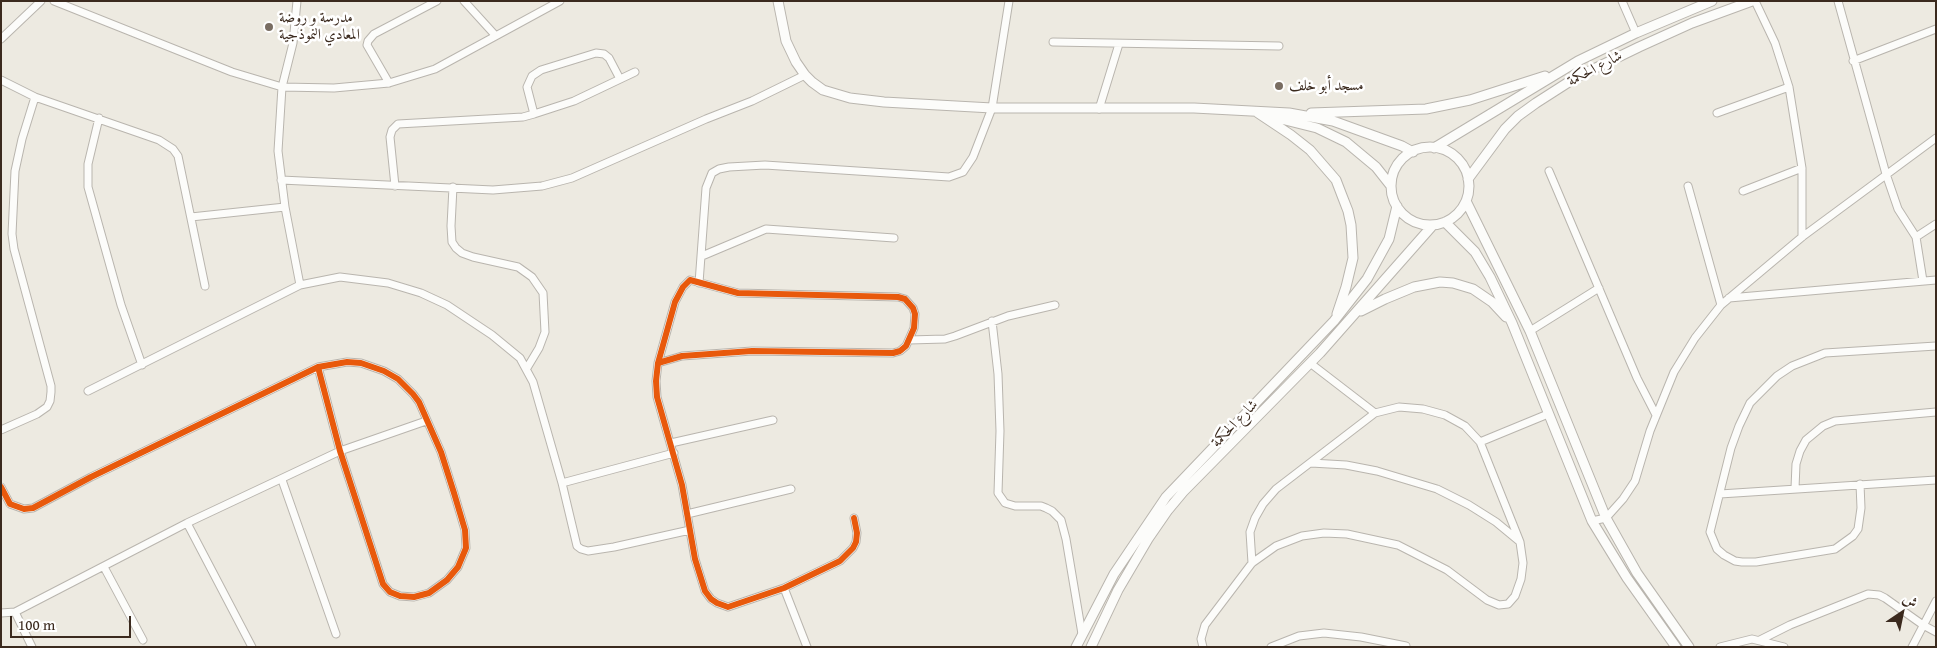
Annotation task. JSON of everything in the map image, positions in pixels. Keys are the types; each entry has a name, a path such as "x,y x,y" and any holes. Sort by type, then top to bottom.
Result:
{"street":[{"path":"1,39 41,1"},
{"path":"54,1 232,72 282,87 334,88 389,83 435,69 560,1"},
{"path":"297,1 293,43 282,87 278,136 281,180 300,285"},
{"path":"389,83 367,45 368,41 374,34 437,1"},
{"path":"464,1 495,36"},
{"path":"778,1 786,41 796,62 805,75 823,90 850,98 884,102 992,108 1194,108 1289,113 1320,118 1340,124 1402,146 1413,152"},
{"path":"699,282 706,188 710,177 715,171 729,167 765,165 934,176 956,175 968,166 973,158 992,108 1009,1"},
{"path":"1622,1 1636,33"},
{"path":"1754,1 1775,43 1789,87 1802,168 1802,237"},
{"name":"شارع الحكمة","path":"1468,179 1505,129 1518,116 1575,78 1692,23 1754,1"},
{"path":"1838,1 1853,61 1886,174 1898,209 1916,237 1923,281"},
{"name":"شارع الحكمة","path":"1434,148 1560,71 1636,33 1709,2"},
{"path":"1853,61 1936,29"},
{"path":"1053,42 1279,46"},
{"path":"1099,109 1119,44"},
{"path":"534,114 527,87 532,76 541,70 596,53 604,54 620,80"},
{"path":"1289,113 1426,109 1470,100 1560,71"},
{"path":"395,186 390,137 392,130 398,124 524,117 574,101 635,72"},
{"path":"281,180 493,190 542,186 572,178 706,119 752,101 805,75"},
{"path":"1,80 35,96 159,140 173,149 178,156 205,286"},
{"path":"1717,113 1789,87"},
{"path":"1,430 38,414 47,407 50,401 51,386 14,249 12,234 15,171 35,96"},
{"path":"1244,110 1299,122 1333,134 1361,152 1391,186 1397,206 1412,221 1419,224 1433,225 1445,222 1458,213 1468,194 1468,179 1463,166 1454,155 1434,148 1407,155 1397,166 1391,186"},
{"path":"1258,113 1291,134 1320,160 1336,180 1348,211 1353,258 1346,287 1334,321"},
{"path":"99,118 88,164 88,187 121,305 142,366"},
{"path":"1592,521 1606,518 1624,498 1635,481 1664,394 1686,351 1721,305 1802,237 1936,138"},
{"path":"1743,191 1802,168"},
{"path":"1550,171 1637,378 1656,415"},
{"path":"1688,186 1721,305"},
{"path":"453,187 451,226 452,242 456,248 462,253 473,257 518,267 532,277 543,293 545,332 540,348 526,368"},
{"path":"1445,222 1475,252 1512,323 1592,521 1627,578 1676,647 1687,643 1637,573 1606,518 1530,331 1466,201"},
{"name":"شارع الحكمة","path":"1076,647 1114,574 1166,497 1334,321 1368,279 1390,239 1397,206"},
{"path":"191,217 285,207"},
{"path":"1916,237 1936,224"},
{"name":"شارع الحكمة","path":"1091,647 1118,590 1148,539 1168,510 1183,492 1310,363 1433,225"},
{"path":"702,256 766,229 894,238"},
{"path":"88,391 142,366 300,285 340,277 388,283 421,293 446,304 492,335 520,358 533,382 562,483 577,546 584,551 614,547 690,530"},
{"path":"658,363 682,356 752,351 893,353 900,351 906,346 914,328 915,314 913,308 905,299 898,297 738,293 694,280 688,281 678,294 658,363 656,391 674,453 695,559 706,591 716,603 728,607 784,588 840,561 853,548 858,533 854,518"},
{"path":"1729,298 1936,280"},
{"path":"1356,313 1414,287 1427,284 1453,283 1483,295 1512,323"},
{"path":"1530,331 1599,288"},
{"path":"909,340 944,339 992,321 1055,305"},
{"path":"992,321 998,374 1000,431 998,493 1005,503 1015,506 1041,506 1052,510 1061,520 1082,634"},
{"path":"1860,484 1860,520 1858,529 1847,542 1835,549 1756,562 1735,561 1717,549 1710,532 1732,448 1743,418 1750,403 1777,376 1792,366 1825,353 1936,346"},
{"path":"1,487 10,504 24,509 33,508 91,477 318,367 347,362 360,363 384,371 398,379 419,402 426,422 441,452 454,493 465,530 466,548 458,567 447,580 429,594 414,597 400,596 390,592 383,584 340,451 318,367"},
{"path":"1310,363 1375,414"},
{"path":"1203,647 1201,639 1205,625 1252,563 1276,546 1302,536 1324,533 1347,534 1398,545 1447,570 1487,600 1499,605 1508,604 1515,596 1522,579 1523,563 1520,542 1480,442 1465,426 1445,415 1422,409 1399,407 1375,414 1276,489 1263,504 1250,532 1252,563"},
{"path":"1795,488 1796,464 1800,451 1806,440 1823,426 1835,421 1936,412"},
{"path":"1480,442 1548,414"},
{"path":"671,443 773,420"},
{"path":"1,613 15,612 187,523 282,480 340,451 426,422"},
{"path":"562,483 674,453"},
{"path":"1311,463 1346,465 1377,471 1437,489 1469,505 1496,522 1520,542"},
{"path":"282,480 336,634"},
{"path":"1720,494 1936,480"},
{"path":"687,514 791,489"},
{"path":"187,523 252,647"},
{"path":"104,567 143,640"},
{"path":"784,588 807,647"},
{"path":"1760,640 1868,594 1879,595 1885,598 1936,632"},
{"path":"1912,647 1936,602"},
{"path":"15,612 32,647"},
{"path":"1271,647 1300,636 1324,633 1406,647"},
{"path":"1720,647 1745,640 1760,640 1784,647"},
{"path":"1381,647 1388,645 1406,647"}],"cycle path":[{"path":"658,363 682,356 752,351 893,353 900,351 906,346 914,328 915,314 913,308 905,299 898,297 738,293 690,280 683,287 675,302 658,363 657,397 682,485 695,559 705,591 711,599 728,607 784,588 840,561 853,548 856,542 857,533 854,518"},
{"path":"1,487 10,504 24,509 33,508 91,477 318,367 347,362 361,363 384,371 398,379 419,402 441,452 465,530 466,548 458,567 447,580 429,593 414,597 400,596 390,592 383,584 340,451 318,367"}],"place":[{"name":"مدرسة و روضة المعادي النموذجية","path":"269,27"},
{"name":"مسجد أبو خلف","path":"1279,86"}]}
